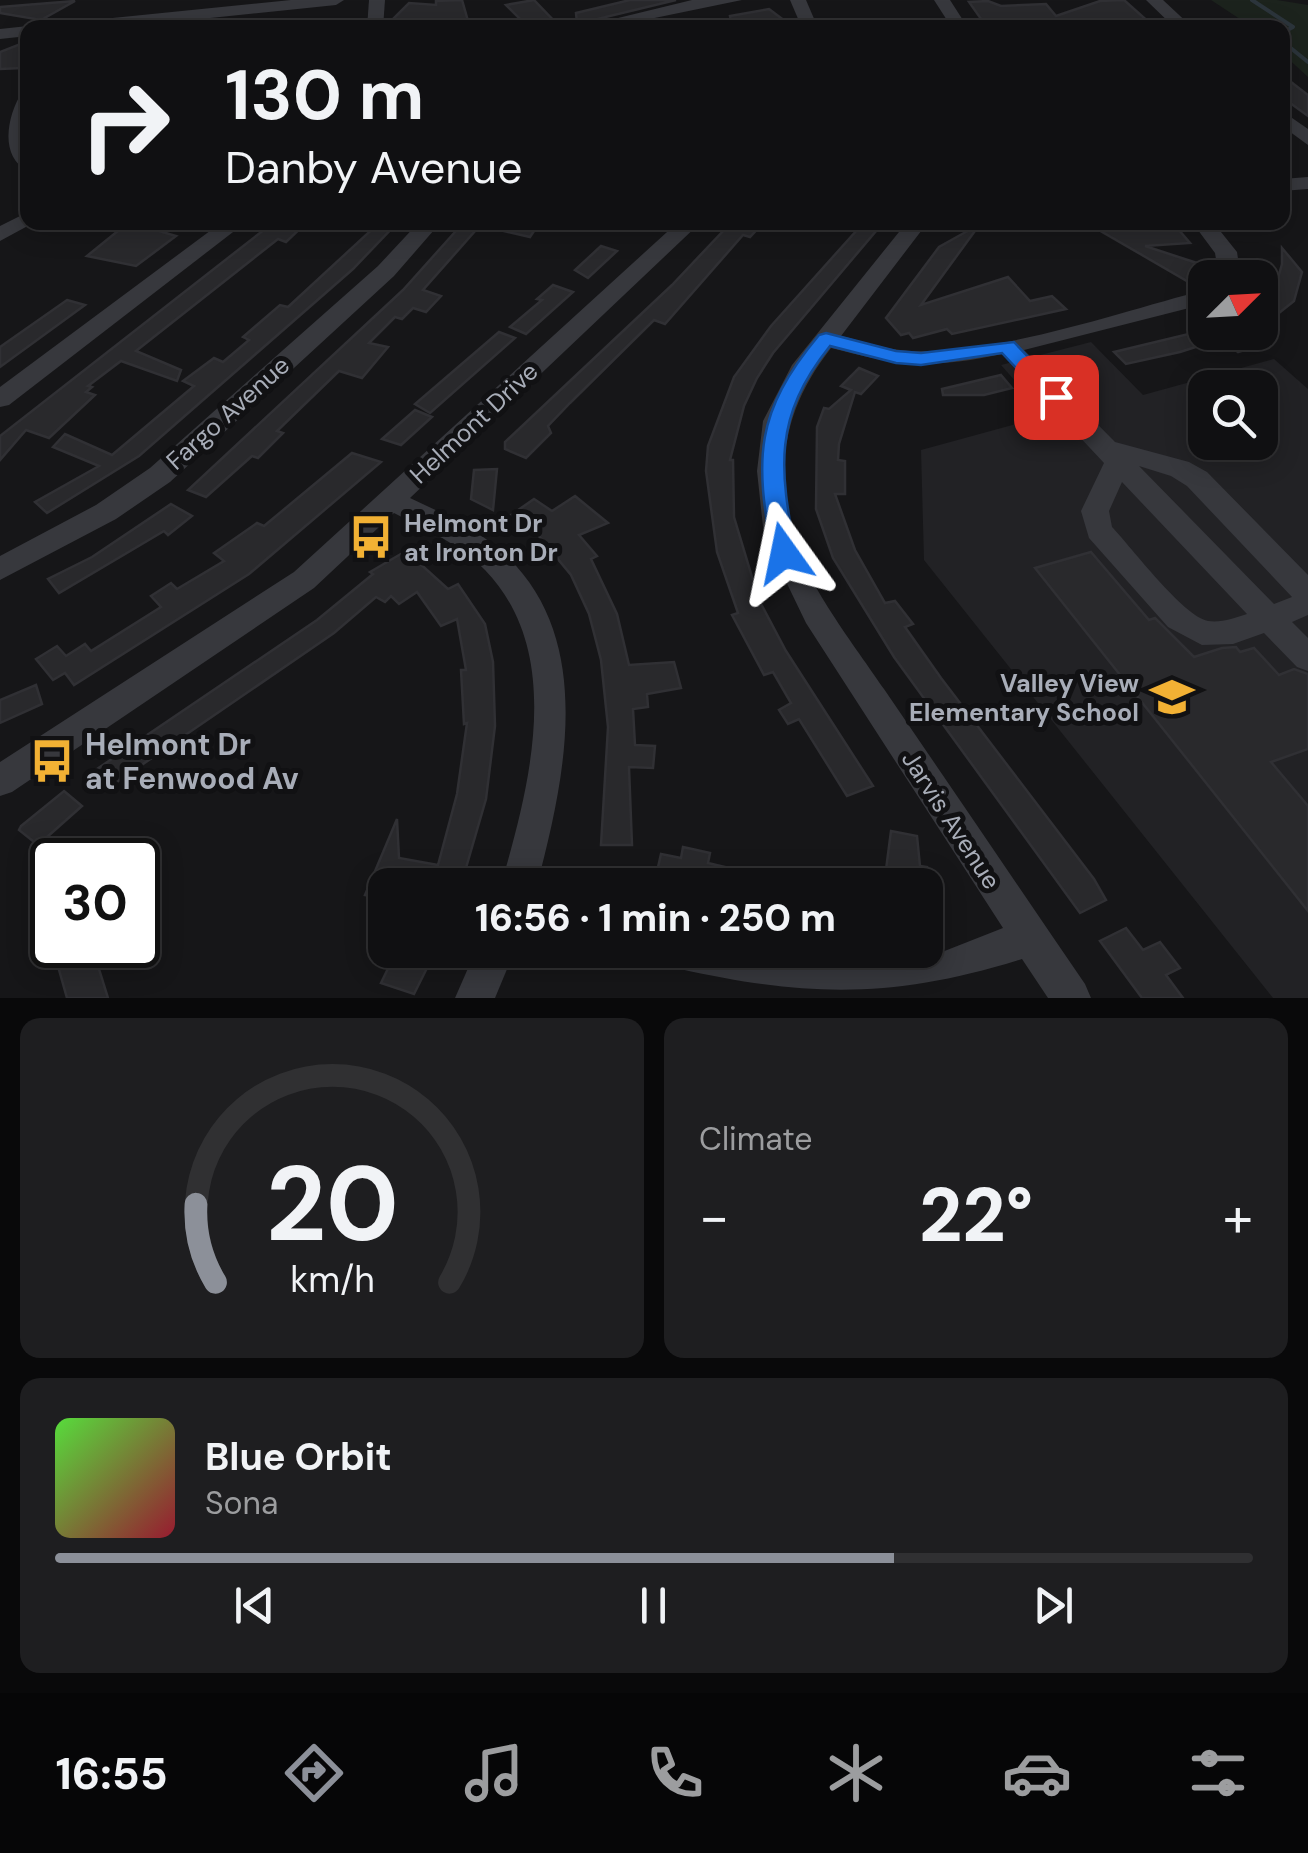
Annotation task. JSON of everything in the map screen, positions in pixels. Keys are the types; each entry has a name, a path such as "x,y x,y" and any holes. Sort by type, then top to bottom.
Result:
{"street":[{"path":"129,20 233,13 336,0"},
{"path":"617,20 670,7 734,0"},
{"path":"1154,0 1176,20"},
{"path":"20,112 9,134 13,152 20,158"},
{"path":"0,399 225,230"},
{"name":"Fargo Avenue","path":"0,570 106,512 160,475 386,271 423,230"},
{"name":"Helmont Drive","path":"0,781 304,580 682,230"},
{"name":"Jarvis Avenue","path":"912,230 801,370 773,437 771,484 784,553 817,616 1071,998"},
{"path":"1208,230 1226,252 1227,260"},
{"path":"826,339 896,357 921,359 1007,346 1188,301"},
{"path":"1007,346 1308,658"},
{"path":"1112,455 1180,469 1197,479 1308,595 1303,605 1233,632 1202,633 1178,619 1099,532 1095,510 1112,455"},
{"path":"391,500 442,526 495,563 523,599 540,643 549,692 544,782 523,868"},
{"path":"767,968 874,980 943,972 1028,936"},
{"path":"475,998 488,968"}],"shaded area":[{"path":"1211,0 1277,0 1308,5 1308,77 1290,60 1290,20 1241,20"},
{"name":"Valley View Elementary School","path":"1091,342 1143,395 1188,383 1188,460 1278,460 1278,370 1234,370 1274,359 1308,389 1308,998 1273,998 924,560 921,450 1046,416 1001,365"}],"building":[{"path":"462,0 468,20 392,20 409,3 436,5 436,1"},
{"path":"534,0 553,20 521,20 506,5"},
{"path":"630,0 676,0 594,20 577,20 576,13"},
{"path":"1124,0 1146,20 982,20 969,2 988,1 1001,6 1046,4 1056,16 1100,1"},
{"path":"75,1 41,20 0,13 0,7"},
{"path":"769,9 784,20 731,20 730,16"},
{"path":"20,44 20,68 0,69 0,52"},
{"path":"1290,81 1308,95 1308,116 1290,103"},
{"path":"119,230 156,230 176,236 136,266 87,256"},
{"path":"264,230 299,230 286,242 278,239 136,351 181,370 177,381 121,361 88,386 92,387 86,392 95,395 49,438 26,430 0,460 0,436"},
{"path":"371,230 390,230 353,269 139,456 47,513 35,502 99,466 53,447 65,434 112,455 194,386 183,381 214,358 223,362 249,340 243,337 280,305 288,307"},
{"path":"457,230 476,230 423,290 441,296 426,312 413,308 402,319 395,317 369,343 388,347 362,378 339,371 277,431 283,433 258,458 252,456 206,497 188,490 403,290"},
{"path":"500,230 535,230 530,237"},
{"path":"724,230 757,230 750,237 743,235 665,324 654,320 570,403 548,426 551,433 526,458 505,449 505,442 672,285"},
{"path":"857,230 875,230 773,353 757,378 744,406 730,460 734,517 759,600 786,651 873,786 847,796 799,719 788,724 779,710 791,703 773,672 764,675 732,615 738,613 717,552 706,471 708,446 734,377 771,326"},
{"path":"976,230 921,305 1008,277 1030,301 1052,296 1066,309 952,334 947,329 913,338 909,333 901,335 886,318 939,247"},
{"path":"1099,230 1179,230 1190,243 1145,246 1188,260 1188,280"},
{"path":"601,246 617,251 588,278 575,270"},
{"path":"1282,248 1302,272 1294,301 1278,314 1278,278"},
{"path":"553,285 573,292 526,334 510,327 542,300 537,299"},
{"path":"67,300 85,305 0,367 0,347"},
{"path":"499,332 515,338 430,413 415,404"},
{"path":"1188,334 1188,349 1180,352 1126,364 1114,352"},
{"path":"859,368 878,376 861,394 855,392 839,444 838,460 845,461 845,494 835,494 855,550 885,603 895,601 913,624 905,627 1094,879 1106,900 1080,913 894,657 833,558 816,509 817,427 824,408 829,409 851,390 841,386"},
{"path":"1001,375 1012,388 984,395 943,395 942,389"},
{"path":"415,410 432,417 401,445 382,439"},
{"path":"352,453 381,462 249,574 74,685 65,673 53,680 36,659 57,646 66,656 85,644 91,651 161,607 151,596 171,583 177,589 224,561 214,553 257,523 264,526"},
{"path":"497,469 493,510 471,499 474,470"},
{"path":"575,496 608,523 579,535 597,556 591,559 617,614 629,665 674,662 681,688 647,694 648,707 633,709 635,745 655,746 653,768 629,767 632,845 601,845 608,727 601,660 589,614 571,575 538,535 511,515 534,499 552,511"},
{"path":"171,504 192,516 168,535 164,531 59,593 48,579 92,557"},
{"path":"406,551 448,589 458,584 485,624 493,662 495,726 486,799 466,868 376,868 397,819 399,858 438,865 457,794 467,723 464,724 461,670 466,670 457,619 441,626 417,592 399,604 391,596 385,602 376,597 334,633 111,786 97,769 317,620 373,574 370,572"},
{"path":"1091,552 1149,620 1155,618 1194,657 1222,648 1236,647 1240,652 1254,648 1279,675 1294,669 1308,674 1308,749 1271,762 1308,806 1308,911 1035,568"},
{"path":"36,685 42,704 0,723 0,700"},
{"path":"64,791 82,806 46,838 30,839 19,830"},
{"path":"891,831 917,836 920,866 927,868 886,868"},
{"path":"683,847 710,853 708,863 729,868 658,868 661,854 681,858"},
{"path":"1126,928 1143,950 1160,942 1180,968 1166,975 1183,998 1142,998 1100,941"},
{"path":"59,968 101,968 108,998 67,998"},
{"path":"388,968 427,968 414,994 381,983"}],"waterway":[{"path":"1252,0 1282,20"},
{"path":"1290,25 1290,29"},
{"path":"1290,47 1308,62"}],"place":[{"name":"Helmont Dr at Ironton Dr","path":"371,537"},
{"name":"Valley View Elementary School","path":"1172,697"},
{"name":"Helmont Dr at Fenwood Av","path":"52,761"}],"route":[{"path":"784,553 771,484 770,456 776,421 801,370 826,339 896,357 921,359 1007,346 1056,397"}]}
